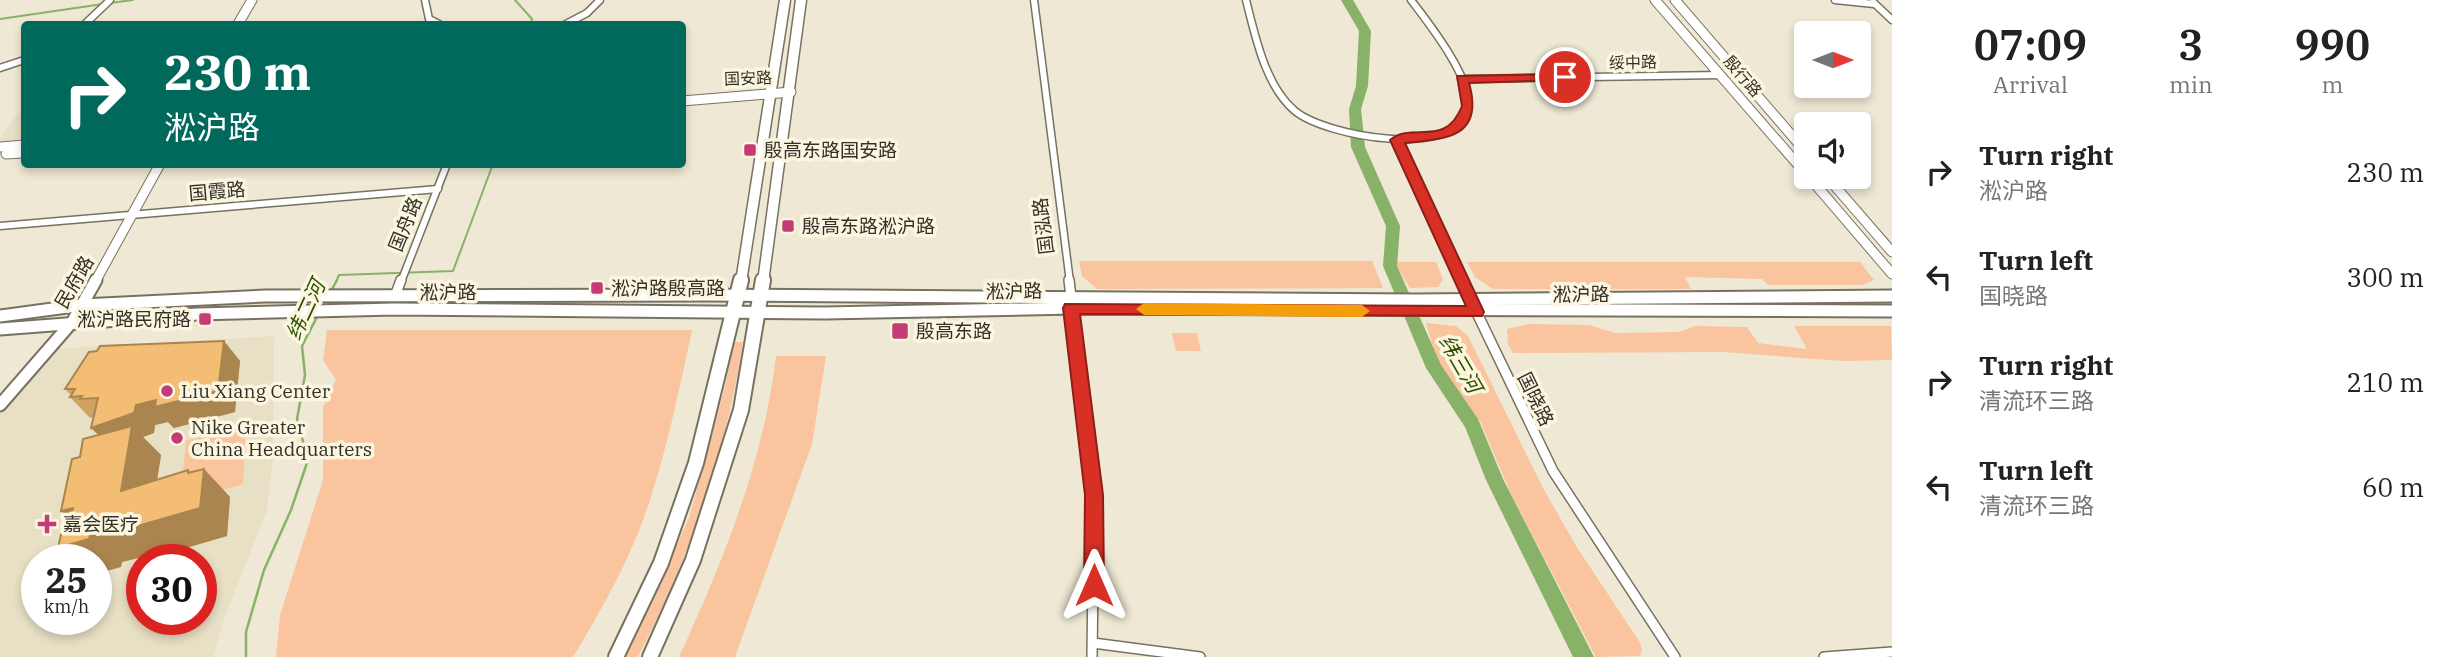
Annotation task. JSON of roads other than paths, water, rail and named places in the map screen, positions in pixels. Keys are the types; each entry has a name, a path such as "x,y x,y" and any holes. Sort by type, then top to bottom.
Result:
{"main road":[{"path":"240,21 252,0"},
{"path":"615,657 662,563 715,394 742,276 785,0"},
{"path":"650,657 714,502 741,410 791,92 801,0"},
{"name":"殷行路","path":"1656,0 1794,160"},
{"name":"殷行路","path":"1675,0 1794,138"},
{"name":"国安路","path":"686,101 770,92"},
{"name":"国安路","path":"686,96 791,92"},
{"path":"0,148 21,145"},
{"path":"0,155 21,153"},
{"name":"民府路","path":"0,405 73,321 158,168"},
{"name":"殷行路","path":"1819,189 1892,274"},
{"path":"1837,189 1892,252"},
{"name":"淞沪路","path":"0,316 82,305 341,295 736,296 1070,303 1419,306 1476,312 1892,311"},
{"name":"淞沪路","path":"1419,306 1470,300 1892,296"},
{"name":"淞沪路","path":"0,329 73,321 334,310 758,313 1070,303"}],"street":[{"path":"88,21 110,0"},
{"path":"425,0 429,19 433,21"},
{"path":"572,21 587,13 600,0"},
{"name":"国泓路","path":"1034,0 1094,495 1092,657"},
{"path":"1246,0 1281,93 1296,112 1327,127 1397,140 1437,136 1454,129 1464,119 1469,106 1461,79 1411,0"},
{"path":"1835,0 1872,2 1892,20"},
{"path":"0,68 21,61"},
{"name":"绥中路","path":"1461,79 1721,75"},
{"name":"国晓路","path":"1397,140 1470,300 1553,471 1620,578 1675,657"},
{"name":"国舟路","path":"395,296 446,168"},
{"name":"国霞路","path":"0,226 438,189"},
{"name":"淞沪路","path":"389,309 395,296"},
{"path":"1093,643 1200,657"},
{"path":"1824,657 1892,652"}],"waterway":[{"path":"110,3 133,0"},
{"name":"纬二河","path":"515,0 532,21"},
{"name":"纬三河","path":"1347,0 1365,31 1362,86 1355,109 1358,147 1393,226 1390,266 1434,368 1472,424 1495,480 1584,657"},
{"path":"0,19 103,4"},
{"name":"纬二河","path":"336,281 339,275 453,271 492,168"},
{"name":"纬二河","path":"331,291 336,281"},
{"name":"纬二河","path":"246,657 246,632 264,570 291,510 308,460 297,419 305,375 302,346 318,315"}],"place":[{"name":"殷高东路国安路","path":"750,150"},
{"name":"殷高东路淞沪路","path":"788,226"},
{"name":"淞沪路殷高路","path":"597,288"},
{"name":"淞沪路民府路","path":"205,319"},
{"name":"殷高东路","path":"900,331"},
{"name":"Liu Xiang Center","path":"167,391"},
{"name":"Nike Greater China Headquarters","path":"177,438"},
{"name":"嘉会医疗","path":"47,524"}]}
